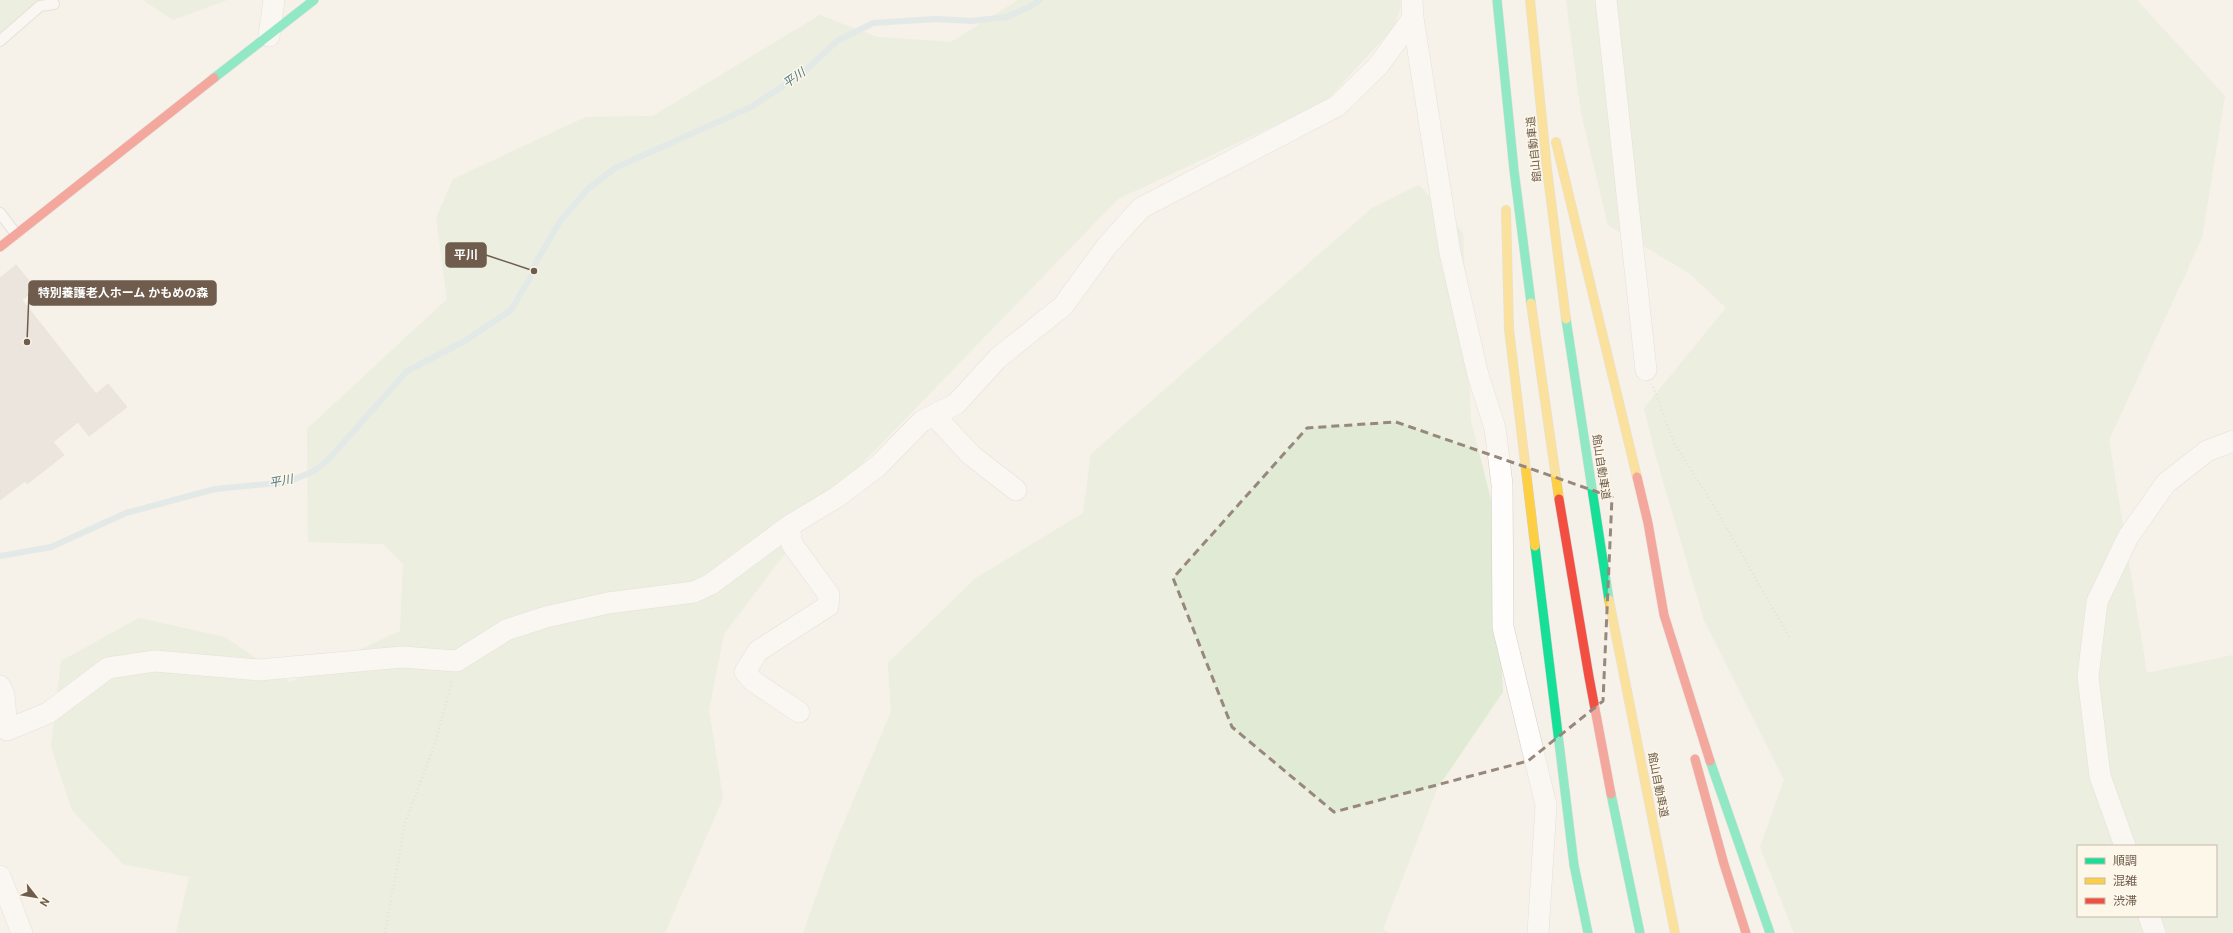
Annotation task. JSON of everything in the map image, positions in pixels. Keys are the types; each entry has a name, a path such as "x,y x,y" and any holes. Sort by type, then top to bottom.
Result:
{"main road":[{"path":"0,247 314,0"},
{"name":"館山自動車道","path":"1497,0 1502,62 1524,255 1554,458 1590,678 1640,933"},
{"name":"館山自動車道","path":"1530,0 1557,250 1586,451 1622,672 1675,933"},
{"path":"1536,57 1648,523 1680,698"},
{"path":"1502,62 1505,180"},
{"path":"1506,203 1509,329 1574,865 1588,933"},
{"path":"1664,615 1719,790 1770,933"},
{"path":"1693,751 1722,856 1746,933"}],"street":[{"path":"269,36 274,0"},
{"path":"1606,0 1646,370"},
{"path":"0,686 4,695 4,735 48,713 108,668 155,661 259,670 402,657 457,661 506,630 546,616 608,603 694,592 711,584 789,526 837,497 878,466 922,421 956,404 998,358 1063,306 1106,247 1141,208 1337,106 1378,66 1413,9"},
{"path":"1413,9 1450,253 1478,375 1495,428 1502,484 1504,627 1546,804 1538,933"},
{"path":"934,415 971,455 1016,490"},
{"path":"2124,845 2100,776 2088,677 2097,602 2128,537 2166,483 2207,451 2233,441"},
{"path":"789,526 792,544 830,595 828,606 758,651 745,672 753,681 799,712"},
{"path":"0,876 22,933"},
{"path":"2149,917 2155,933"}],"lane":[{"path":"0,41 40,6 54,4"},
{"path":"0,213 16,234"}],"path":[{"path":"1646,370 1674,443 1719,514 1789,637"},
{"path":"385,933 405,822 435,744 457,661"}],"highlighted area":[{"path":"1396,422 1612,497 1603,701 1528,761 1334,812 1232,727 1173,578 1307,428"}],"green space":[{"path":"0,0 44,0 0,43"},
{"path":"143,0 227,0 173,20"},
{"path":"1018,0 1402,0 1395,26 1325,102 1118,199 821,506 724,634 709,710 723,798 665,933 176,933 189,877 123,864 72,810 51,747 61,661 139,618 225,637 290,682 400,631 403,564 383,544 308,542 307,429 447,299 436,218 453,179 586,117 653,116 820,15 877,37 951,42"},
{"path":"1566,0 2137,0 2225,96 2202,238 2109,440 2147,673 2233,655 2233,933 1794,933 1760,847 1784,780 1704,620 1656,457 1644,408 1726,308 1689,273 1608,225 1581,113"},
{"path":"1419,185 1463,233 1471,421 1493,507 1503,692 1437,789 1383,929 1389,933 803,933 834,846 891,712 888,663 976,578 1083,513 1091,454 1372,208"}],"building":[{"path":"16,265 36,289 22,300 96,394 108,384 127,407 89,436 78,422 53,442 64,455 27,484 25,481 0,500 0,278"}],"waterway":[{"name":"平川","path":"0,556 51,547 126,513 215,489 288,482 314,471 328,460 407,371 465,341 511,310 534,271 536,262 561,220 589,188 615,168 751,107 804,72 837,41 873,23 936,19 971,21 1007,17 1040,0"}],"traffic: fast":[{"path":"214,78 314,0"},
{"path":"1497,0 1514,170 1531,303"},
{"path":"1566,319 1609,600"},
{"path":"1535,546 1574,865 1588,933"},
{"path":"1710,761 1770,933"},
{"path":"1611,794 1640,933"}],"traffic: slow":[{"path":"1530,0 1547,169 1566,319"},
{"path":"1556,142 1637,477"},
{"path":"1506,210 1509,329 1535,546"},
{"path":"1531,303 1559,499"},
{"path":"1609,600 1675,933"}],"traffic: jam":[{"path":"0,247 214,78"},
{"path":"1637,477 1648,523 1664,615 1710,761"},
{"path":"1559,499 1589,677 1611,794"},
{"path":"1695,759 1724,864 1746,933"}],"place":[{"name":"平川","path":"534,271"},
{"name":"特別養護老人ホーム かもめの森","path":"27,342"}]}
